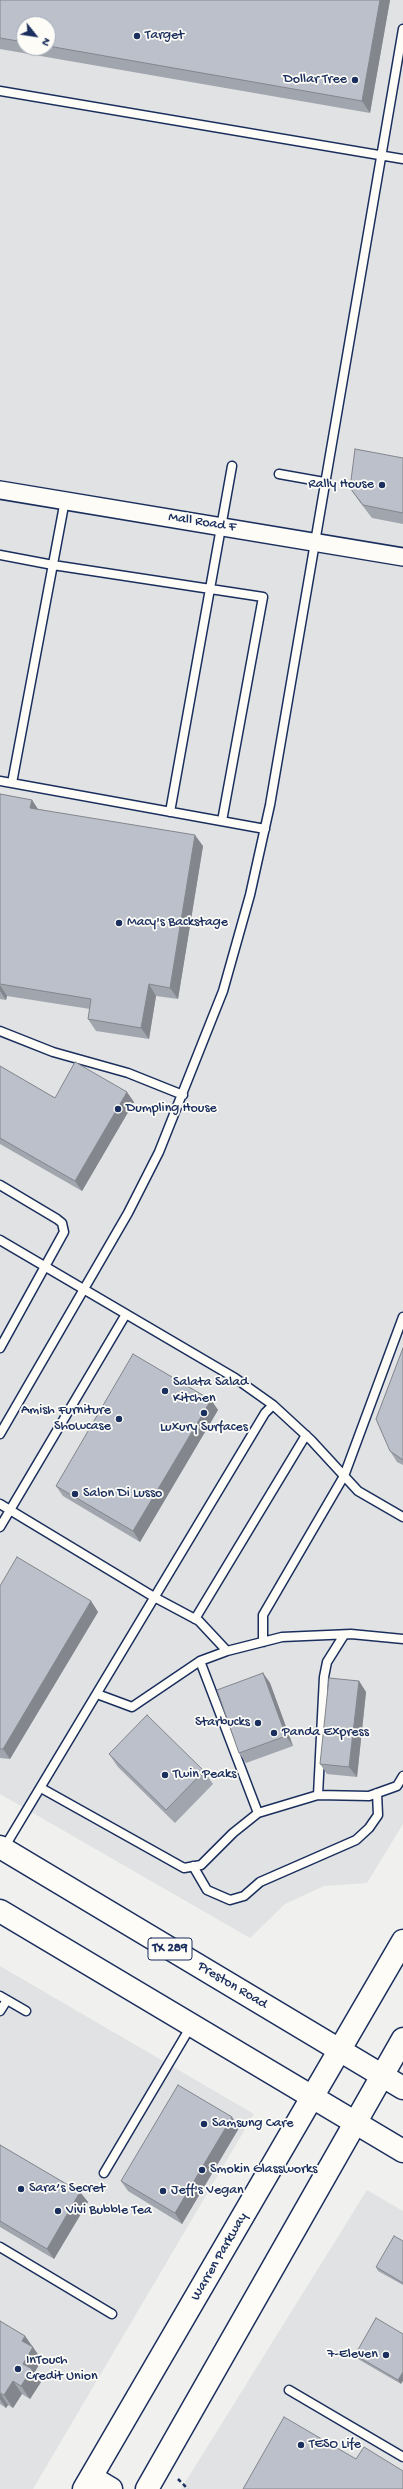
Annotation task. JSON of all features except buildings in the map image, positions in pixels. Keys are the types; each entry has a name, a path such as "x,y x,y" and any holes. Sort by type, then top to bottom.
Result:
{"main road":[{"name":"Preston Road","path":"2,1848 403,2088"},
{"path":"0,1911 192,2023 313,2098 403,2151"},
{"name":"Warren Parkway","path":"88,2483 403,1941"},
{"path":"147,2489 403,2039"},
{"path":"88,2483 111,2489"}],"street":[{"name":"Mall Road F","path":"0,490 403,557"}],"lane":[{"path":"0,1434 131,1207 166,1138 223,991 250,895 265,829 403,29"},
{"path":"0,91 403,159"},
{"path":"170,812 232,466"},
{"path":"279,474 324,482"},
{"path":"12,783 65,500"},
{"path":"0,554 53,565 263,597 222,821"},
{"path":"0,781 265,829"},
{"path":"0,1031 53,1052 128,1073 183,1095"},
{"path":"0,1185 57,1219 64,1227 63,1236 0,1348"},
{"path":"0,1240 235,1378 273,1404 306,1435 358,1491 403,1517"},
{"path":"0,1527 126,1314"},
{"path":"263,1642 263,1616 344,1476 403,1317"},
{"path":"2,1848 41,1788 265,1413 273,1404"},
{"path":"195,1619 306,1435"},
{"path":"0,1504 154,1597 195,1619 227,1650"},
{"path":"96,1694 132,1707 200,1661 227,1650 282,1637 344,1635 403,1639"},
{"path":"318,1795 324,1677 327,1662 344,1635"},
{"path":"200,1661 258,1813"},
{"path":"41,1788 184,1868 201,1865 233,1833 258,1813 318,1795 370,1796 397,1786 403,1776"},
{"path":"193,1866 207,1890 230,1900 244,1896 260,1882 356,1840 370,1828 378,1815 377,1793"},
{"path":"0,2011 4,1998 26,2011"},
{"path":"104,2173 192,2023"},
{"path":"0,2247 112,2314"},
{"path":"289,2390 403,2458"}],"path":[{"path":"178,2479 188,2489"}],"shaded area":[{"path":"0,0 403,0 403,1824 367,1883 324,1886 285,1904 250,1938 0,1794"},
{"path":"0,1966 254,2114 33,2489 0,2489"},
{"path":"367,2190 403,2211 403,2489 181,2489"}],"place":[{"name":"Target","path":"137,36"},
{"name":"Dollar Tree","path":"355,80"},
{"name":"Rally House","path":"382,485"},
{"name":"Macy's Backstage","path":"119,923"},
{"name":"Dumpling House","path":"118,1109"},
{"name":"Salata Salad Kitchen","path":"165,1391"},
{"name":"Luxury Surfaces","path":"204,1413"},
{"name":"Amish Furniture Showcase","path":"119,1419"},
{"name":"Salon Di Lusso","path":"75,1494"},
{"name":"Starbucks","path":"258,1723"},
{"name":"Panda Express","path":"274,1733"},
{"name":"Twin Peaks","path":"165,1775"},
{"name":"Samsung Care","path":"204,2124"},
{"name":"Smokin Glassworks","path":"202,2170"},
{"name":"Sara’s Secret","path":"21,2189"},
{"name":"Jeff's Vegan","path":"163,2191"},
{"name":"Vivi Bubble Tea","path":"58,2211"},
{"name":"7-Eleven","path":"386,2355"},
{"name":"InTouch Credit Union","path":"18,2369"},
{"name":"TESO Life","path":"301,2445"}]}
